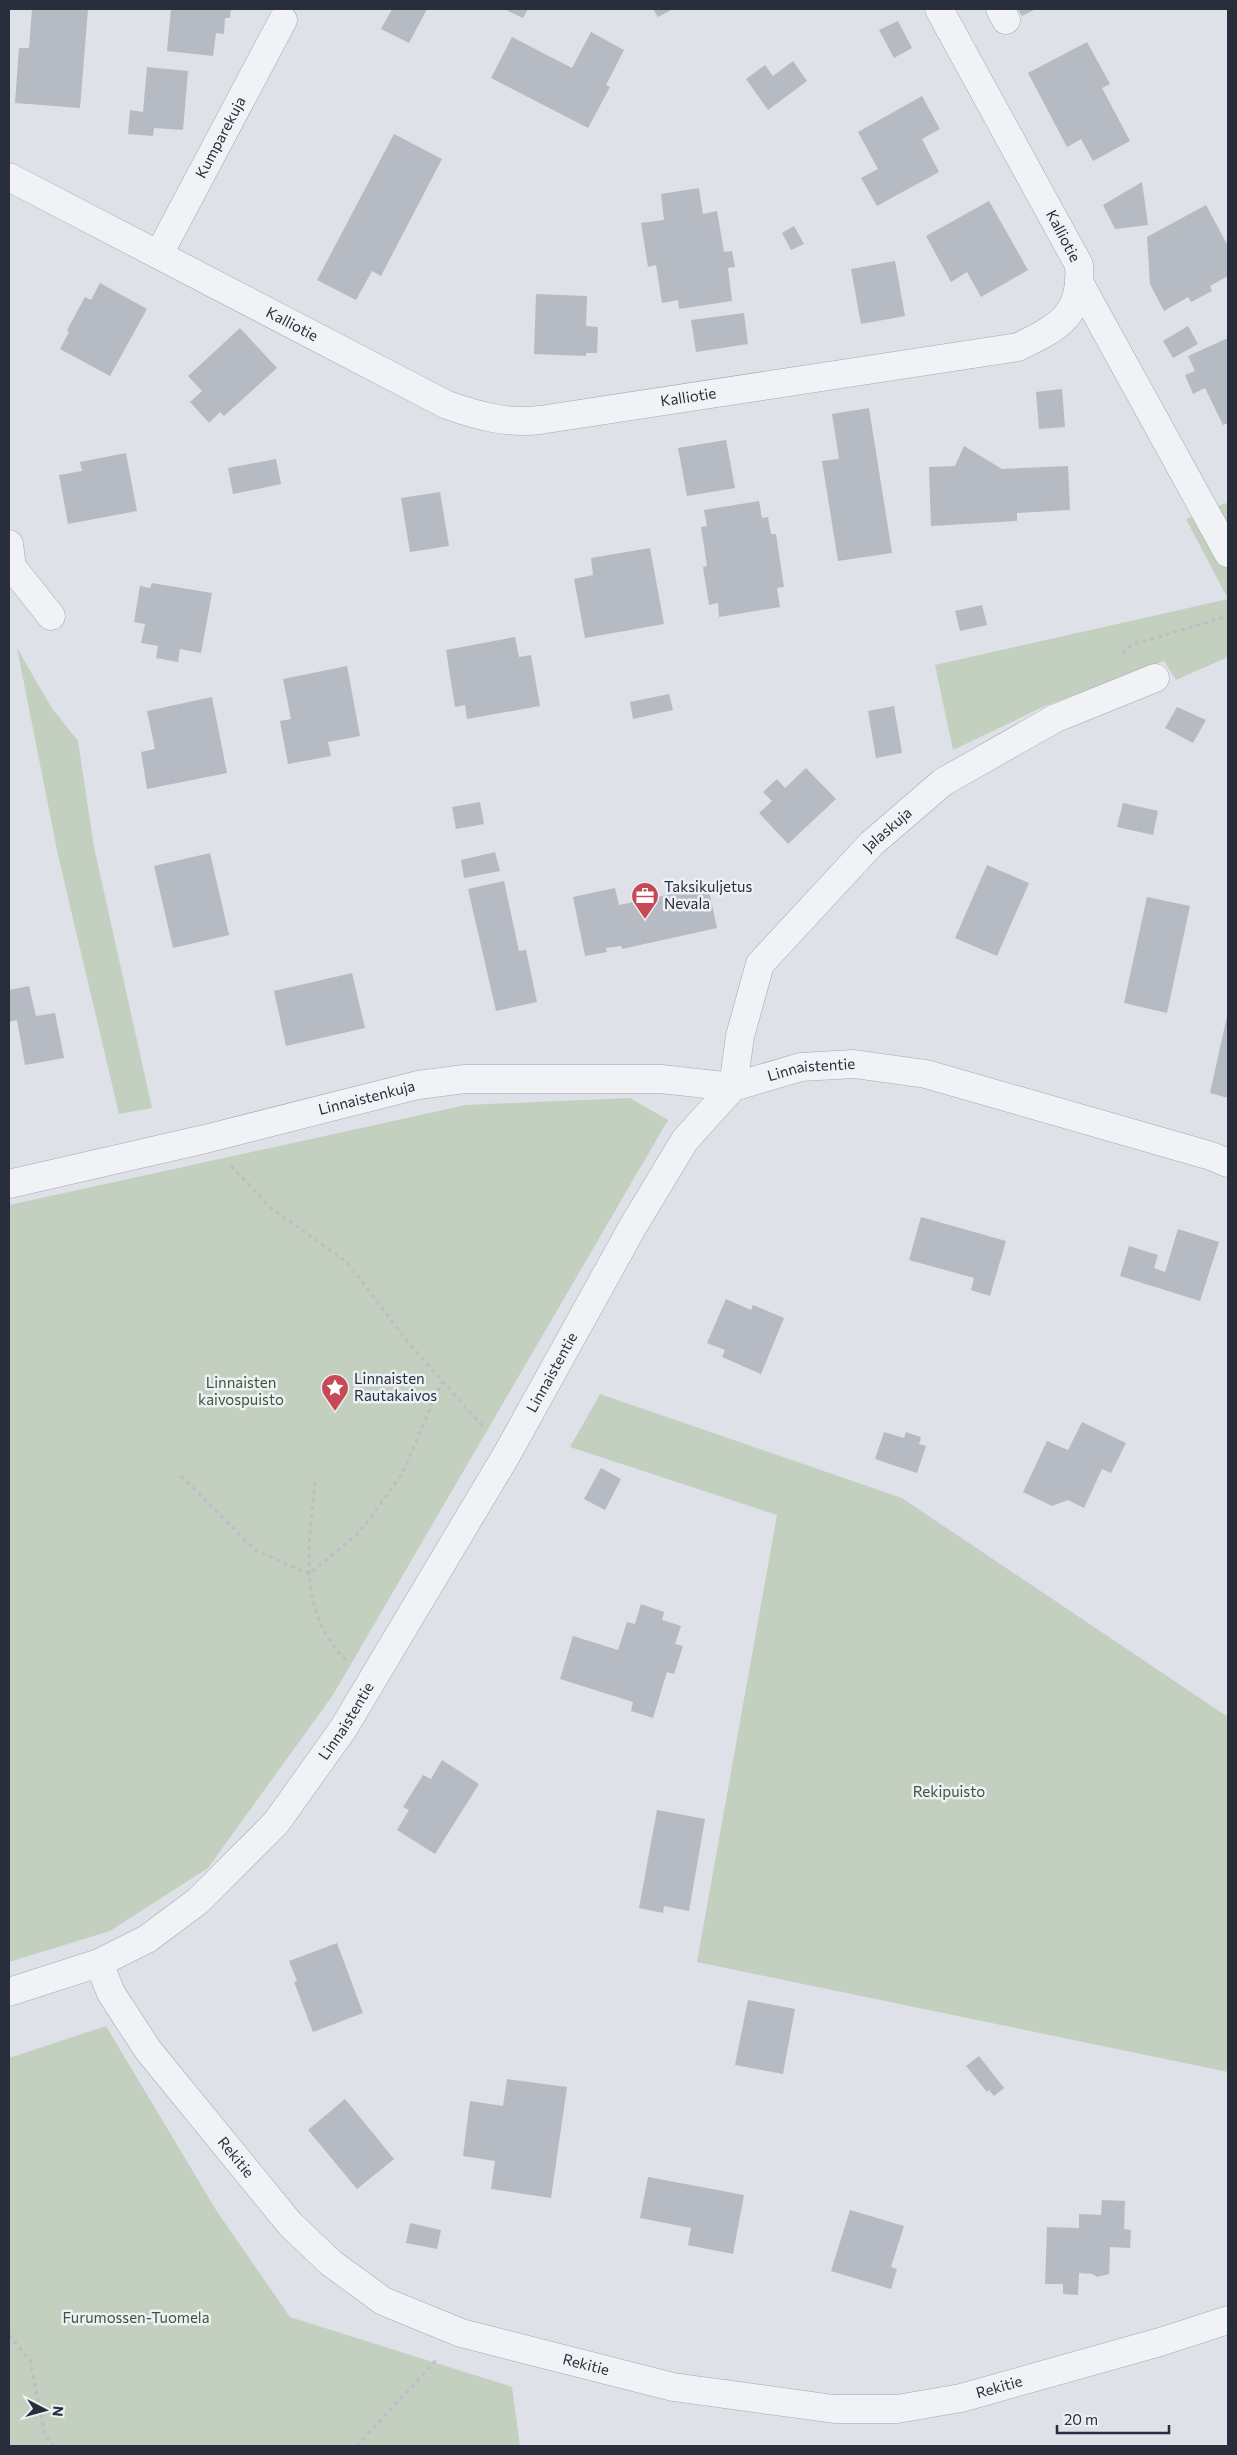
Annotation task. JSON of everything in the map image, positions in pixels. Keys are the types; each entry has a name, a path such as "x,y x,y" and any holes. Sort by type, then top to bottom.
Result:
{"street":[{"name":"Kalliotie","path":"9,177 447,405 484,418 518,422 1018,347 1052,330 1071,311 1081,286 1079,265 939,9"},
{"name":"Kumparekuja","path":"159,254 283,20"},
{"path":"1081,286 1228,553"},
{"path":"9,544 12,567 51,616"},
{"name":"Jalaskuja","path":"733,1087 740,1036 760,964 871,844 943,782 1056,718 1155,678"},
{"name":"Linnaistentie","path":"9,1992 99,1963 147,1939 198,1901 276,1823 343,1729 370,1684 507,1454 632,1228 685,1140 733,1087 801,1067 854,1064 926,1074 1211,1156 1228,1163"},
{"name":"Linnaistenkuja","path":"9,1184 205,1139 418,1085 465,1079 661,1079 733,1087"},
{"name":"Rekitie","path":"99,1963 111,1993 148,2050 290,2224 331,2263 383,2301 461,2333 673,2387 834,2409 897,2409 961,2398 1160,2342 1228,2320"}],"path":[{"path":"205,1139 271,1208 348,1263 407,1341 507,1454"},
{"path":"309,1574 360,1532 402,1474 442,1381"},
{"path":"181,1476 255,1550 309,1574"},
{"path":"315,1482 309,1543 308,1580 317,1618 331,1646 370,1684"},
{"path":"357,2446 461,2333"},
{"path":"9,2336 30,2360 45,2436 54,2446"}],"green space":[{"path":"1226,503 1228,507 1228,599 1186,519"},
{"path":"1228,599 1228,657 1176,680 1164,661 1045,706 953,750 935,665"},
{"path":"17,648 51,707 78,741 94,847 152,1108 119,1114 58,855"},
{"name":"Linnaisten kaivospuisto","path":"630,1098 668,1120 333,1695 208,1868 110,1931 9,1962 9,1205 466,1105"},
{"name":"Rekipuisto","path":"600,1394 902,1498 1228,1717 1228,2072 697,1962 777,1515 570,1447"},
{"name":"Furumossen-Tuomela","path":"106,2026 216,2210 290,2317 512,2387 520,2446 9,2446 9,2058"}],"building":[{"path":"32,9 88,9 80,108 15,103 19,48 29,48"},
{"path":"171,9 231,9 230,18 225,18 224,34 216,33 213,56 167,51"},
{"path":"392,9 427,9 409,43 381,29"},
{"path":"504,9 528,9 523,18"},
{"path":"653,9 673,9 658,17"},
{"path":"1018,9 1036,9 1022,16"},
{"path":"898,21 912,48 894,58 879,30"},
{"path":"591,32 624,50 606,85 610,87 588,128 491,78 512,37 572,68"},
{"path":"1087,42 1110,84 1102,88 1130,141 1093,161 1081,139 1067,147 1028,73"},
{"path":"793,61 807,81 768,110 746,79 765,65 773,76"},
{"path":"147,67 188,71 183,130 154,128 153,136 128,134 130,110 143,112"},
{"path":"922,96 940,129 922,139 939,172 877,206 861,178 878,169 858,132"},
{"path":"394,134 442,159 381,276 372,271 356,300 317,280"},
{"path":"1142,182 1148,225 1115,229 1103,205"},
{"path":"699,188 703,214 717,211 724,252 732,251 735,267 728,268 732,301 679,309 678,300 662,303 656,265 648,267 641,223 664,220 661,194"},
{"path":"989,201 1028,270 981,297 967,272 951,282 926,236"},
{"path":"1206,205 1228,246 1228,276 1210,286 1212,291 1191,302 1188,297 1164,311 1150,284 1147,237"},
{"path":"794,226 804,244 791,250 782,233"},
{"path":"895,261 905,316 861,324 851,269"},
{"path":"100,283 147,309 110,376 60,349 69,332 67,330 85,297 91,300"},
{"path":"536,294 587,296 586,326 598,327 597,353 586,353 586,356 534,354"},
{"path":"744,313 748,344 696,352 691,320"},
{"path":"1188,326 1198,344 1173,358 1163,341"},
{"path":"240,328 277,368 224,416 220,412 209,423 190,402 202,391 188,376"},
{"path":"1228,338 1228,423 1223,425 1205,388 1193,394 1185,375 1195,371 1188,356"},
{"path":"1062,389 1065,427 1039,429 1036,392"},
{"path":"869,408 892,553 838,561 822,461 839,459 832,414"},
{"path":"726,440 735,488 687,496 678,448"},
{"path":"964,446 1002,469 1068,466 1070,510 1017,513 1017,521 931,526 929,467 955,466"},
{"path":"126,453 137,511 68,524 59,475 82,471 80,462"},
{"path":"276,459 281,484 233,494 228,468"},
{"path":"440,492 449,546 410,552 401,498"},
{"path":"759,501 762,518 768,517 771,534 776,534 784,587 777,588 780,607 719,617 718,603 709,605 703,567 707,566 701,527 707,526 704,510"},
{"path":"650,548 664,624 585,638 574,579 593,575 591,558"},
{"path":"152,583 212,593 201,653 180,649 178,662 156,658 158,646 141,643 145,624 134,622 140,586 150,588"},
{"path":"982,605 987,625 960,631 955,611"},
{"path":"515,637 519,657 531,655 540,706 467,719 465,705 455,707 446,650"},
{"path":"347,666 360,736 328,742 331,756 288,764 280,721 291,719 283,679"},
{"path":"669,694 673,710 633,719 630,702"},
{"path":"212,697 227,773 147,789 141,752 155,749 147,711"},
{"path":"894,706 902,753 876,758 868,711"},
{"path":"1177,707 1206,720 1193,743 1165,728"},
{"path":"806,768 836,799 788,844 759,813 772,801 763,792 777,779 785,788"},
{"path":"480,802 484,824 456,829 452,807"},
{"path":"1123,803 1158,811 1153,835 1117,827"},
{"path":"495,852 500,871 464,878 461,860"},
{"path":"210,853 229,935 173,948 154,866"},
{"path":"987,865 1029,883 997,956 955,938"},
{"path":"504,881 519,951 526,950 537,1002 496,1011 468,889"},
{"path":"708,886 717,928 622,949 621,946 606,948 607,952 585,956 573,897 615,888 619,905"},
{"path":"1147,897 1190,906 1167,1013 1124,1003"},
{"path":"352,973 365,1028 286,1046 274,991"},
{"path":"29,986 36,1016 55,1013 64,1058 25,1065 17,1020 9,1022 9,990"},
{"path":"1228,1016 1228,1098 1210,1093"},
{"path":"921,1217 1006,1241 990,1296 971,1290 974,1278 909,1260"},
{"path":"1178,1229 1219,1242 1200,1301 1120,1276 1129,1246 1158,1255 1154,1268 1165,1272"},
{"path":"726,1299 751,1310 753,1305 784,1318 761,1374 722,1357 725,1350 707,1343"},
{"path":"1082,1422 1126,1443 1111,1473 1102,1469 1084,1508 1068,1500 1052,1506 1023,1492 1047,1441 1068,1450"},
{"path":"884,1432 904,1438 906,1432 921,1437 919,1444 926,1446 917,1473 875,1459"},
{"path":"601,1468 621,1479 605,1510 584,1499"},
{"path":"641,1604 664,1612 662,1620 681,1626 675,1644 683,1646 674,1674 667,1672 653,1718 631,1711 633,1702 560,1679 573,1636 618,1650 627,1622 635,1624"},
{"path":"442,1760 479,1784 435,1854 397,1830 409,1810 403,1807 423,1775 431,1779"},
{"path":"657,1810 705,1819 689,1911 664,1906 663,1913 639,1908"},
{"path":"337,1943 363,2013 313,2032 294,1982 297,1981 289,1961"},
{"path":"748,2000 795,2009 783,2074 735,2065"},
{"path":"979,2056 1004,2088 994,2096 989,2090 987,2092 966,2066"},
{"path":"507,2079 567,2087 551,2198 491,2189 495,2161 463,2156 470,2101 503,2106"},
{"path":"345,2099 394,2159 357,2189 308,2130"},
{"path":"648,2177 744,2195 733,2254 688,2245 691,2228 640,2218"},
{"path":"1102,2200 1125,2201 1124,2229 1131,2230 1130,2248 1110,2247 1109,2274 1097,2277 1093,2274 1079,2273 1078,2295 1063,2294 1063,2284 1045,2284 1047,2227 1079,2228 1079,2214 1101,2215"},
{"path":"850,2210 904,2226 891,2267 897,2269 891,2289 831,2271"},
{"path":"410,2223 441,2230 437,2249 406,2243"}],"place":[{"name":"Taksikuljetus Nevala","path":"645,920"},
{"name":"Linnaisten Rautakaivos","path":"335,1412"}]}
